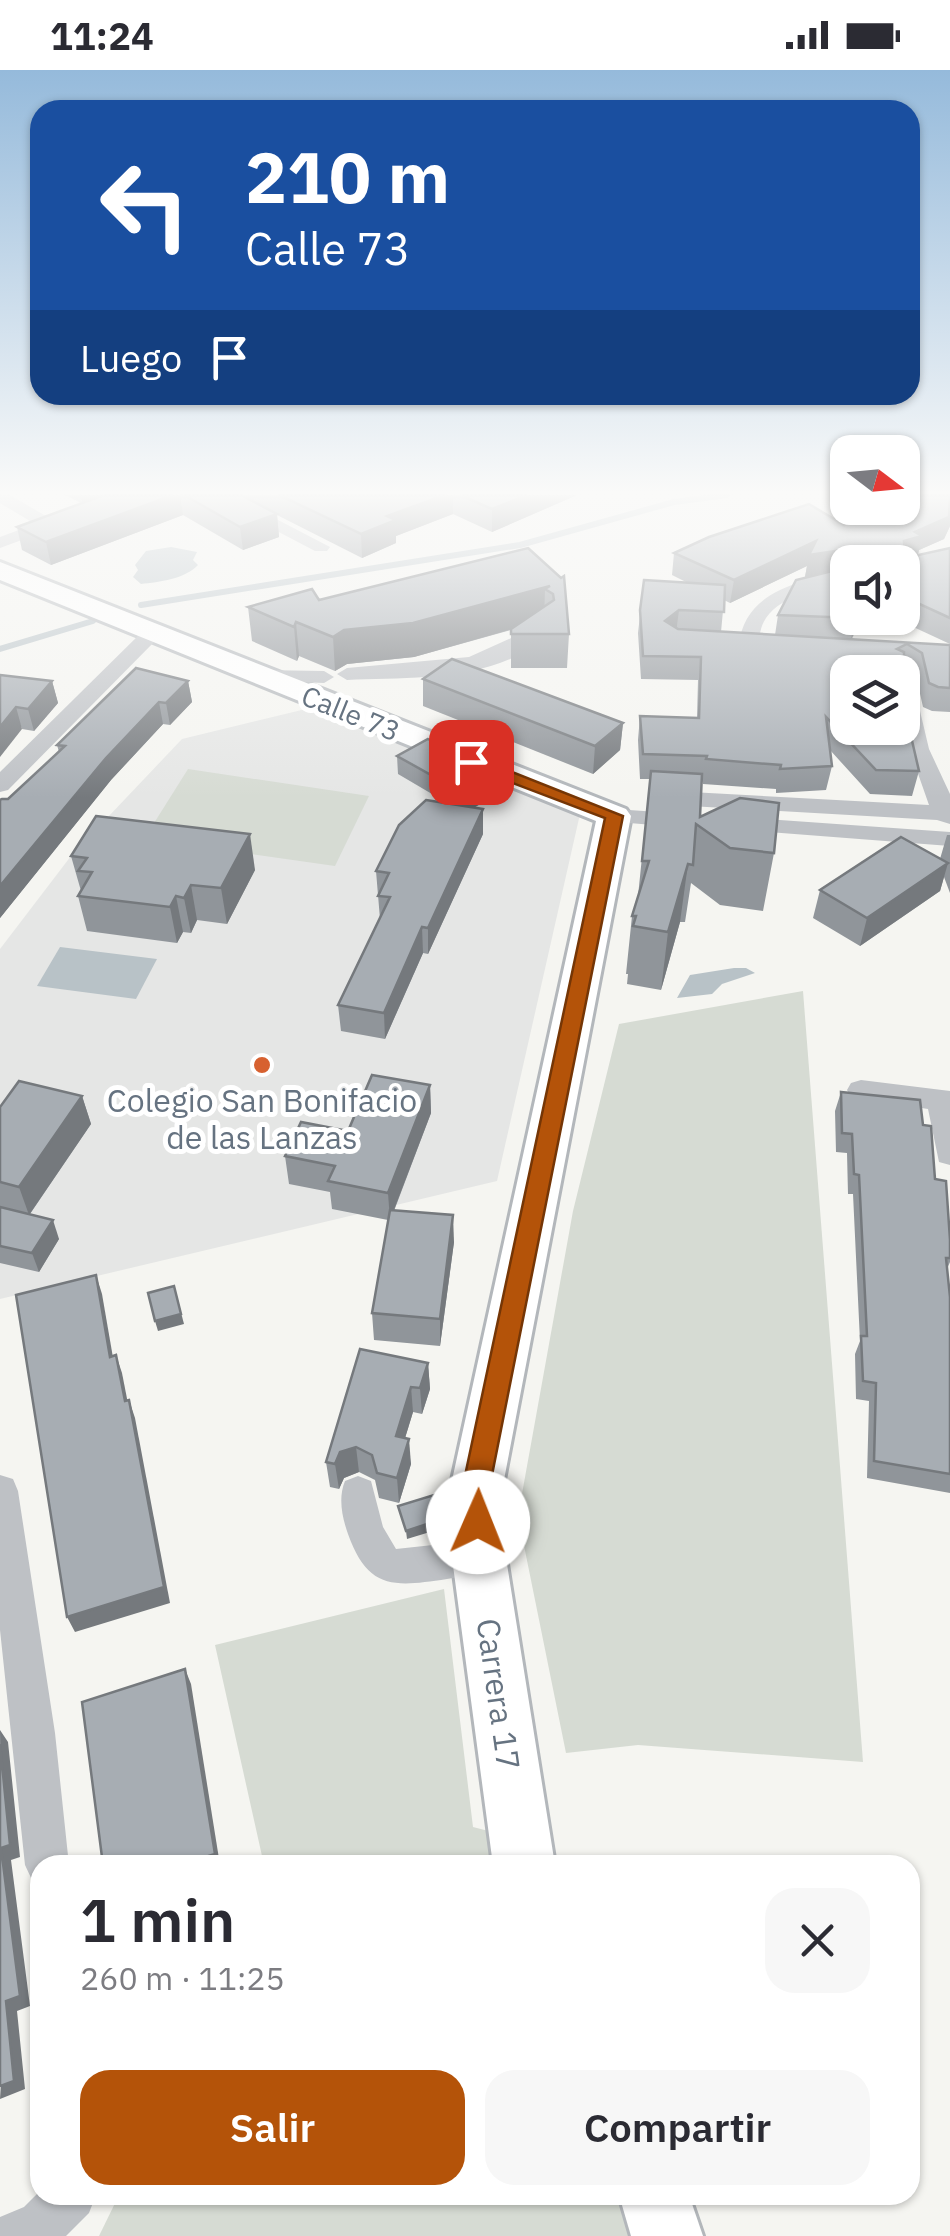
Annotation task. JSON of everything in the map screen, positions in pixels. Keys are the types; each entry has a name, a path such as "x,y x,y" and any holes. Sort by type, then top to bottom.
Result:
{"street":[{"name":"Calle 73","path":"65,596 614,816 950,839"},
{"path":"748,646 748,628 759,610 785,596"},
{"path":"347,674 488,661 514,651 540,631"},
{"path":"0,785 154,632"},
{"path":"260,676 324,677"},
{"path":"672,798 945,815 917,745"},
{"name":"Carrera 17","path":"523,1855 479,1558 476,1485 614,816"},
{"path":"860,1090 945,1102 950,1154"},
{"path":"0,1492 34,1733 46,1855"},
{"path":"358,1493 364,1538 378,1557 405,1571 479,1558"},
{"path":"15,2236 42,2225 61,2205"},
{"path":"657,2205 667,2236"}],"shaded area":[{"name":"Colegio San Bonifacio de las Lanzas","path":"310,708 580,814 497,1181 0,1299 0,949 71,856 182,739"},
{"path":"188,769 369,796 335,866 144,839"},
{"path":"60,947 157,959 136,999 37,986"},
{"path":"734,968 755,973 722,984 712,994 677,998 690,975"},
{"path":"803,991 863,1762 638,1745 566,1753 518,1516 573,1211 619,1024"},
{"path":"444,1589 473,1827 504,1835 508,1855 262,1855 215,1645"},
{"path":"114,2205 640,2205 649,2236 99,2236"}],"building":[{"path":"287,596 317,596 319,600 335,596 513,596 413,623 344,630 333,637 296,622 294,627 248,607"},
{"path":"553,596 566,596 569,634 511,634 511,629 554,600"},
{"path":"642,596 725,596 724,612 679,610 665,621 678,629 950,645 950,688 929,683 922,653 907,644 897,649 904,655 830,655 830,721 826,717 832,766 780,769 781,765 706,759 707,756 643,754 640,716 699,718 701,657 643,656"},
{"path":"788,596 830,596 830,617 778,615"},
{"path":"920,596 950,596 950,618 920,604"},
{"path":"452,659 623,723 595,746 423,679"},
{"path":"136,668 188,681 166,703 159,702 106,758 0,886 0,800 8,799 65,746 57,745"},
{"path":"0,675 52,681 28,709 16,707 0,727"},
{"path":"428,739 497,776 465,794 397,756"},
{"path":"852,745 913,745 919,771 876,770"},
{"path":"651,771 702,774 700,817 740,798 779,803 774,853 730,848 696,824 693,865 688,864 668,932 633,926 636,916 632,916 649,861 642,861"},
{"path":"426,800 483,809 428,928 422,927 384,1013 338,1005 390,897 378,896 389,873 376,871 399,825"},
{"path":"96,816 250,834 221,888 191,885 184,898 176,896 170,907 78,896 92,872 78,871 87,858 71,856"},
{"path":"901,837 948,863 867,918 820,890"},
{"path":"372,1075 430,1085 388,1193 328,1181 335,1166 285,1156 301,1122 348,1131"},
{"path":"19,1081 82,1096 19,1187 0,1182 0,1107"},
{"path":"841,1092 920,1100 923,1125 931,1126 935,1179 946,1181 950,1240 950,1258 946,1258 950,1297 950,1474 874,1461 876,1383 863,1381 861,1336 867,1336 859,1175 854,1174 852,1134 842,1133"},
{"path":"0,1207 53,1220 32,1253 0,1246"},
{"path":"390,1210 453,1215 440,1319 372,1313"},
{"path":"96,1275 110,1357 116,1355 125,1401 129,1400 164,1587 67,1617 16,1295"},
{"path":"174,1286 181,1314 155,1321 148,1293"},
{"path":"360,1349 428,1363 420,1388 411,1387 396,1436 409,1439 397,1478 377,1473 372,1455 356,1447 340,1452 335,1464 326,1462"},
{"path":"434,1495 442,1519 406,1531 398,1506"},
{"path":"185,1669 215,1854 102,1855 82,1702"},
{"path":"0,1744 10,1845 1,1848 20,1996 6,2001 14,2081 0,2086"}],"waterway":[{"path":"141,605 197,596"},
{"path":"0,649 93,621"}],"place":[{"name":"Colegio San Bonifacio de las Lanzas","path":"262,1065"}],"route":[{"path":"471,762 614,816 476,1485 478,1522"}]}
